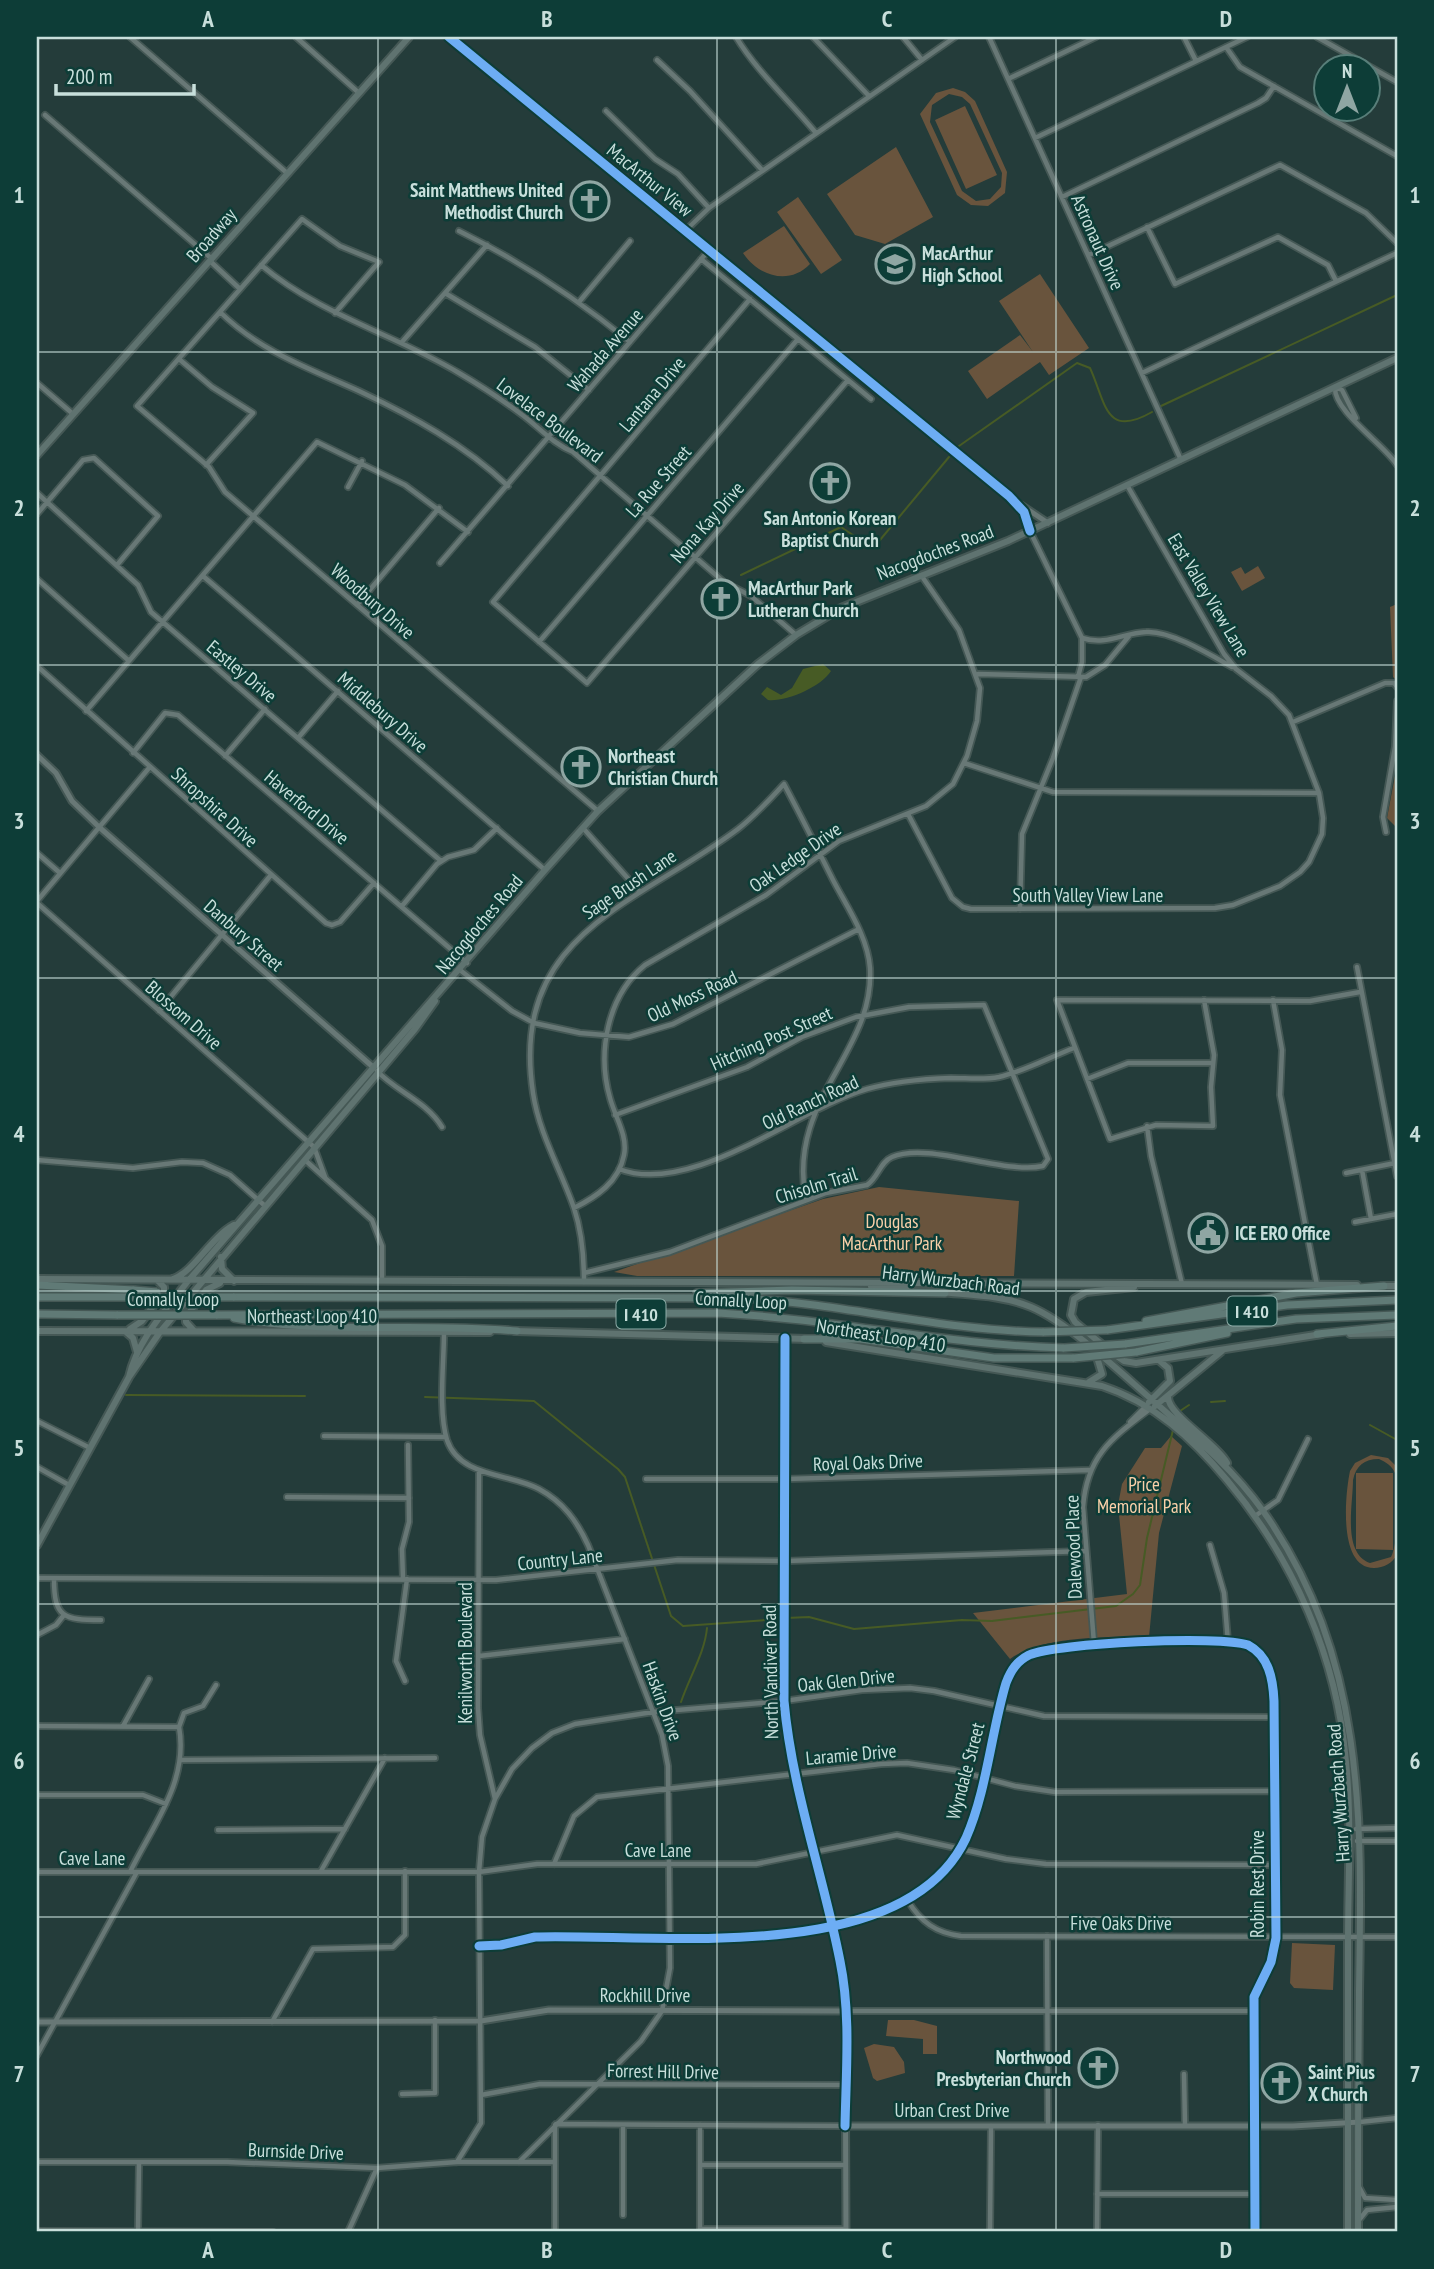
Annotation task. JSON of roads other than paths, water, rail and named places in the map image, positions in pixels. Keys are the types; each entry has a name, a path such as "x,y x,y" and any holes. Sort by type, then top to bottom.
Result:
{"highway":[{"path":"37,1285 134,1294"},
{"path":"1107,1330 1276,1296 1384,1286"},
{"path":"633,1296 792,1290 945,1293"},
{"name":"Connally Loop","path":"37,1297 134,1294 233,1297 633,1296 782,1300 959,1326 1044,1332 1107,1330 1287,1306 1397,1300"},
{"name":"Connally Loop","path":"37,1314 718,1313 778,1316 1005,1347 1064,1348 1125,1344 1362,1314 1397,1315"},
{"path":"216,1315 298,1324 451,1326 517,1331"},
{"path":"804,1339 860,1339 994,1358 1074,1358 1186,1345 1260,1325"},
{"path":"1317,1334 1397,1326"}],"main road":[{"name":"Broadway","path":"37,455 409,37"},
{"name":"Nacogdoches Road","path":"37,1545 129,1377 160,1332 222,1256 261,1202 598,811 758,664 796,635 844,606 1048,523 1397,358"},
{"name":"Nacogdoches Road","path":"129,1377 150,1331 188,1281 240,1222 303,1159 311,1145"},
{"path":"171,1280 182,1275 213,1239 240,1222"},
{"path":"222,1256 222,1269 233,1281"},
{"name":"Northeast Loop 410","path":"37,1279 1397,1286"},
{"path":"137,1355 135,1340 124,1331 142,1321 164,1292 163,1284 153,1280"},
{"path":"195,1331 186,1322 187,1317 206,1290 225,1281"},
{"name":"Harry Wurzbach Road","path":"824,1281 1005,1299 1049,1315 1094,1352 1195,1445 1255,1516 1303,1589"},
{"path":"1160,1284 1086,1292 1074,1299 1071,1315 1075,1322 1124,1361 1160,1361 1317,1334 1397,1333"},
{"name":"Northeast Loop 410","path":"37,1331 517,1331 804,1339 1083,1383 1152,1404"},
{"path":"1152,1404 1168,1397 1224,1349"},
{"path":"1083,1383 1096,1380 1102,1374 1102,1365 1094,1352"},
{"path":"1152,1404 1170,1381 1168,1368 1160,1361"},
{"path":"1168,1397 1170,1407 1216,1447 1233,1474"},
{"name":"Harry Wurzbach Road","path":"1152,1404 1205,1444 1263,1511 1303,1589 1335,1678 1353,1748 1360,1829 1358,2232"},
{"name":"Harry Wurzbach Road","path":"1335,1678 1347,1766 1349,1829 1348,2232"}],"street":[{"path":"130,37 288,173"},
{"path":"296,37 359,93"},
{"name":"MacArthur View","path":"449,37 1017,503 1030,531"},
{"path":"736,37 762,77 790,103 816,133"},
{"path":"813,37 869,96"},
{"path":"904,37 922,60"},
{"path":"685,232 709,208 955,37"},
{"name":"Astronaut Drive","path":"989,37 1181,460"},
{"path":"1008,79 1096,37"},
{"path":"1184,37 1196,61"},
{"path":"1035,138 1247,37"},
{"path":"1317,37 1397,82"},
{"path":"1226,47 1238,65 1397,156"},
{"path":"657,60 690,91 762,170"},
{"path":"1062,197 1258,103 1266,98 1273,86"},
{"path":"606,111 655,159 684,179 709,208"},
{"path":"45,115 241,289"},
{"path":"1089,255 1280,165 1366,213 1397,243"},
{"path":"206,465 253,412 212,387 179,359 302,219 340,246 379,262 335,313"},
{"path":"1147,227 1175,284 1278,237 1328,265 1336,281"},
{"path":"459,231 534,270 630,342"},
{"path":"579,302 630,241"},
{"path":"402,342 487,244"},
{"name":"Wahada Avenue","path":"440,563 709,250"},
{"path":"1142,373 1397,253"},
{"path":"701,259 871,399"},
{"name":"Lovelace Boulevard","path":"261,265 298,293 335,313 402,342 493,393 600,476 724,582 751,596 796,635"},
{"path":"445,293 536,347 589,390"},
{"name":"Lantana Drive","path":"539,642 493,602 750,299"},
{"path":"220,313 268,351 358,391 432,429 508,486"},
{"name":"La Rue Street","path":"539,642 799,339"},
{"path":"823,359 830,350"},
{"name":"Woodbury Drive","path":"179,359 137,406 206,465 225,492 598,811"},
{"name":"Nona Kay Drive","path":"539,642 587,683 848,380"},
{"path":"37,383 73,414"},
{"path":"1335,387 1335,394 1397,465"},
{"path":"86,711 317,442 362,461 439,508 468,532"},
{"path":"37,514 83,460 90,457 98,461 158,516 117,565"},
{"path":"348,487 362,461"},
{"name":"East Valley View Lane","path":"1127,485 1220,647 1236,669 1279,702 1293,722 1319,793 1323,827 1309,862"},
{"name":"Eastley Drive","path":"37,493 138,585 145,604 161,621 441,861"},
{"path":"1017,503 1048,523"},
{"path":"357,605 439,508"},
{"path":"1020,909 1022,834 1041,790 1081,677 1082,662 1082,638 1030,531"},
{"name":"Oak Ledge Drive","path":"619,1169 625,1145 604,1069 607,1035 618,998 638,971 766,895 850,835 908,814 944,795 964,763 979,711 978,674 959,630 921,574"},
{"name":"Middlebury Drive","path":"203,576 545,870"},
{"path":"37,579 128,660"},
{"path":"1082,638 1100,642 1146,632 1161,633 1236,669"},
{"path":"978,674 1081,677 1105,665 1129,636"},
{"name":"Shropshire Drive","path":"37,666 271,876 332,925 340,922 374,883"},
{"path":"1293,722 1370,689 1395,685"},
{"path":"298,738 338,691"},
{"path":"1386,832 1383,817 1395,747 1397,701"},
{"path":"225,756 265,709"},
{"name":"Haverford Drive","path":"132,753 165,713 173,712 467,963"},
{"name":"Danbury Street","path":"37,755 56,773 76,804 99,827 393,1086 428,1108 442,1126"},
{"path":"964,763 1041,790 1319,793"},
{"path":"37,902 149,767"},
{"name":"Sage Brush Lane","path":"584,1282 582,1244 574,1208 536,1110 531,1078 534,1023 545,989 575,941 601,916 740,827 784,784 820,855"},
{"name":"South Valley View Lane","path":"908,814 956,902 971,909 1224,907 1280,886 1309,862"},
{"path":"402,906 441,861 474,850 497,828"},
{"path":"583,828 640,892"},
{"path":"37,853 60,873"},
{"path":"806,1200 803,1152 816,1111 863,1015 869,996 870,970 859,929 820,855"},
{"path":"159,1011 271,876"},
{"name":"Blossom Drive","path":"37,902 311,1145"},
{"name":"Old Moss Road","path":"460,970 512,1011 534,1023 629,1037 673,1024 859,929"},
{"path":"1357,967 1397,1176"},
{"path":"1204,1000 1213,1063 1210,1087 1213,1126 1147,1126 1110,1139 1057,1000 1204,1000 1273,1000 1318,1001 1360,992"},
{"path":"1273,1000 1282,1055 1280,1095 1317,1284"},
{"name":"Hitching Post Street","path":"615,1115 747,1067 802,1037 863,1015 909,1007 984,1005 1010,1073"},
{"name":"Old Ranch Road","path":"619,1169 642,1177 671,1174 756,1142 864,1090 890,1083 925,1079 993,1078 1074,1048"},
{"path":"1087,1079 1128,1063 1213,1063"},
{"name":"Chisolm Trail","path":"584,1273 670,1252 806,1200 844,1188 867,1185 886,1161 897,1156 950,1156 1027,1167 1044,1166 1048,1158 1010,1073"},
{"path":"1147,1126 1151,1156 1182,1284"},
{"path":"311,1145 325,1177"},
{"path":"303,1159 375,1225 382,1246 382,1281"},
{"path":"37,1160 133,1168 182,1162 203,1163 230,1175 261,1202"},
{"path":"1346,1173 1395,1163"},
{"path":"574,1208 604,1190 619,1169"},
{"path":"1362,1170 1371,1219"},
{"path":"1355,1222 1397,1214"},
{"path":"324,1436 446,1437 444,1332"},
{"name":"North Vandiver Road","path":"785,1338 784,1701 794,1773 840,1961 845,2011 846,2231"},
{"name":"Dalewood Place","path":"1094,1643 1083,1507 1090,1470 1110,1440 1152,1404"},
{"path":"37,1421 90,1448"},
{"name":"Haskin Drive","path":"446,1437 458,1458 479,1470 526,1482 558,1502 580,1528 666,1748 669,1788 670,1976 662,2011 641,2041 519,2161"},
{"path":"1255,1516 1282,1493 1308,1439"},
{"path":"405,1681 396,1661 405,1579 402,1553 408,1529 408,1445"},
{"path":"37,1466 70,1486"},
{"name":"Kenilworth Boulevard","path":"479,1470 480,1735 495,1799"},
{"name":"Royal Oaks Drive","path":"646,1479 786,1479 1090,1470"},
{"path":"287,1497 409,1498"},
{"path":"1210,1545 1224,1592 1228,1642"},
{"name":"Country Lane","path":"37,1578 479,1580 661,1561 786,1561 1086,1551"},
{"path":"54,1578 54,1599 64,1615 76,1620 101,1620"},
{"path":"37,1635 56,1625 64,1615"},
{"path":"479,1656 625,1639"},
{"name":"Wyndale Street","path":"480,1947 535,1937 764,1936 873,1915 908,1900 935,1880 960,1848 972,1821 1009,1675 1026,1657 1094,1643 1228,1642"},
{"name":"Robin Rest Drive","path":"1228,1642 1248,1645 1265,1660 1274,1691 1273,1865 1276,1938 1271,1962 1256,1990 1254,2011 1255,2232"},
{"path":"124,1726 149,1679"},
{"path":"130,1872 177,1782 180,1727 184,1713 203,1706 216,1685"},
{"name":"Oak Glen Drive","path":"495,1799 512,1769 532,1748 552,1733 587,1721 653,1712 784,1701 862,1690 910,1688 1044,1716 1274,1717"},
{"path":"37,1726 180,1727"},
{"path":"1345,1749 1353,1748"},
{"path":"320,1871 385,1758"},
{"path":"180,1760 435,1758"},
{"name":"Laramie Drive","path":"554,1864 570,1822 589,1801 606,1795 794,1773 907,1763 1055,1792 1274,1791"},
{"path":"1347,1766 1355,1765"},
{"path":"37,1795 143,1794 166,1804"},
{"path":"457,2161 481,2123 479,1872 482,1837 495,1799"},
{"path":"1349,1829 1397,1828"},
{"path":"218,1830 345,1829"},
{"name":"Cave Lane","path":"37,1872 479,1872 554,1864 756,1864 897,1835 1006,1859 1046,1864 1273,1865"},
{"path":"1349,1841 1397,1841"},
{"path":"272,2022 313,1949 393,1947 403,1940 405,1871"},
{"path":"37,2055 137,1872"},
{"name":"Five Oaks Drive","path":"908,1900 924,1921 944,1933 1397,1937"},
{"path":"1047,1936 1048,2126"},
{"name":"Rockhill Drive","path":"37,2022 481,2021 548,2010 1254,2011"},
{"path":"402,2094 435,2093 435,2020"},
{"path":"1184,2074 1185,2125"},
{"name":"Forrest Hill Drive","path":"481,2095 530,2085 846,2085"},
{"path":"1360,2122 1397,2118"},
{"name":"Urban Crest Drive","path":"555,2124 1048,2126 1360,2122"},
{"path":"555,2124 555,2232"},
{"path":"700,2125 700,2231 846,2231"},
{"path":"1097,2232 1098,2125"},
{"path":"623,2126 623,2215"},
{"path":"990,2232 991,2126"},
{"name":"Burnside Drive","path":"37,2162 377,2168 457,2161 554,2162"},
{"path":"138,2232 139,2162"},
{"path":"700,2165 845,2165"},
{"path":"348,2232 377,2168"},
{"path":"1359,2186 1365,2198 1397,2200"},
{"path":"1097,2194 1255,2194"},
{"path":"1384,2199 1384,2208"},
{"path":"1359,2221 1367,2210 1397,2207"},
{"path":"37,2231 273,2232"}],"waterway":[{"path":"1161,406 1397,295"},
{"path":"959,446 1077,363 1090,368 1104,404 1116,419 1136,419 1152,412"},
{"path":"741,575 841,527 869,546 875,546 949,457"},
{"path":"126,1395 305,1396"},
{"path":"425,1397 534,1401 618,1469 625,1477 671,1616 683,1626 781,1619"},
{"path":"1211,1402 1225,1401"},
{"path":"1180,1411 1189,1405"},
{"path":"1370,1425 1397,1440"},
{"path":"786,1618 809,1617 854,1629 962,1620 992,1621 1116,1606 1133,1594 1140,1585 1147,1538 1173,1430"},
{"path":"681,1702 700,1656 707,1628"}],"place":[{"name":"Saint Matthews United Methodist Church","path":"590,201"},
{"name":"MacArthur High School","path":"895,264"},
{"name":"San Antonio Korean Baptist Church","path":"830,483"},
{"name":"MacArthur Park Lutheran Church","path":"721,599"},
{"name":"Northeast Christian Church","path":"581,767"},
{"name":"ICE ERO Office","path":"1208,1233"},
{"name":"Northwood Presbyterian Church","path":"1098,2068"},
{"name":"Saint Pius X Church","path":"1281,2083"}],"park label":[{"name":"Douglas MacArthur Park","path":"892,1232"},
{"name":"Price Memorial Park","path":"1144,1495"}]}
